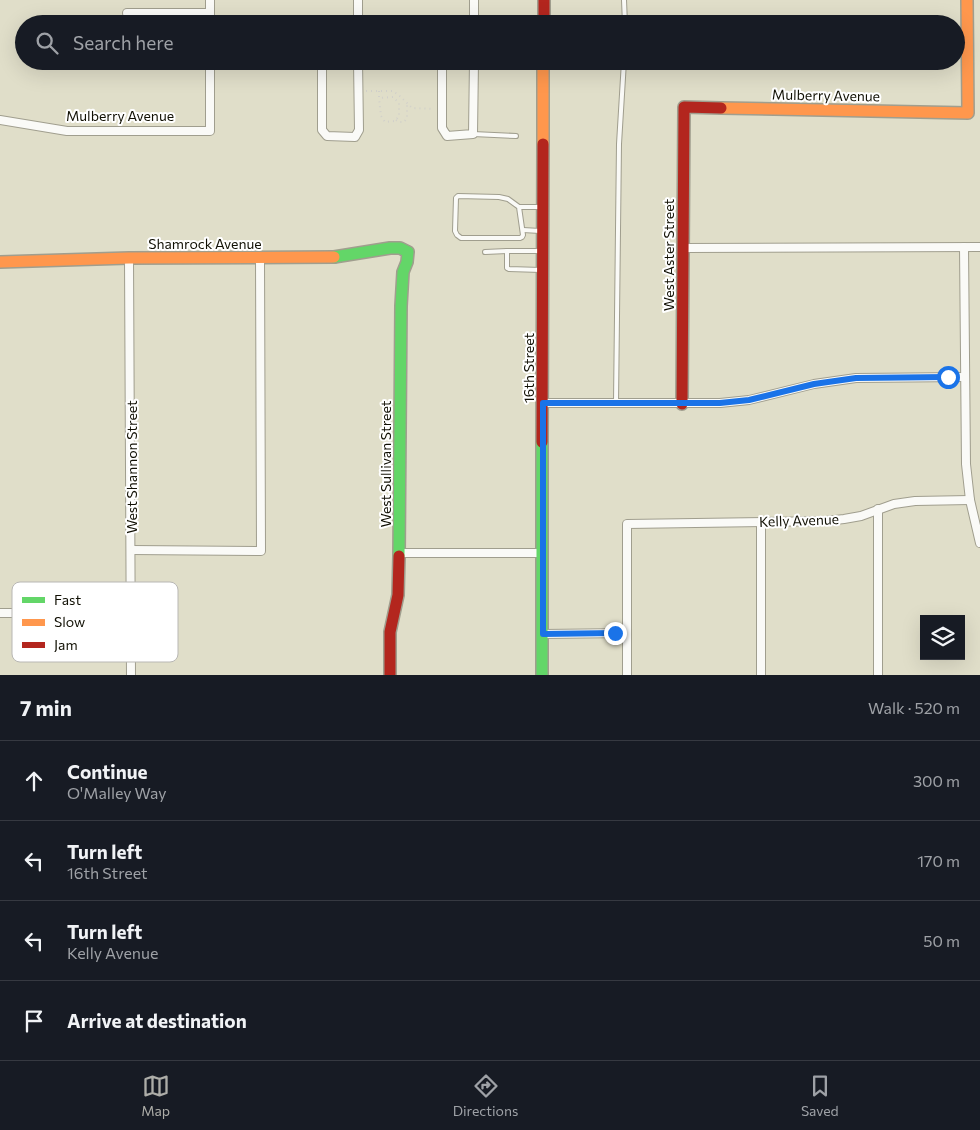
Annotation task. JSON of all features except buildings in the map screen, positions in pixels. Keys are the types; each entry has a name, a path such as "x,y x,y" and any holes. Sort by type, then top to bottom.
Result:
{"street":[{"path":"127,13 210,13 210,0"},
{"path":"358,0 358,15"},
{"path":"474,0 474,15"},
{"path":"544,0 544,15"},
{"name":"Mulberry Avenue","path":"684,108 968,113 967,0"},
{"name":"Mulberry Avenue","path":"0,120 68,131 210,131 210,70"},
{"path":"322,70 322,130 327,136 355,137 359,130 358,70"},
{"path":"442,70 442,128 447,136 473,134 474,70"},
{"name":"16th Street","path":"542,675 544,70"},
{"name":"West Aster Street","path":"682,404 684,108"},
{"path":"964,247 966,464 970,500 980,543"},
{"path":"684,248 980,247"},
{"name":"Shamrock Avenue","path":"0,262 129,258 337,257 390,248 400,248 408,252"},
{"name":"West Sullivan Street","path":"390,675 390,632 398,595 401,306 403,272 408,252"},
{"name":"West Shannon Street","path":"129,258 131,582"},
{"path":"131,550 262,551 260,258"},
{"path":"543,403 720,403 749,400 814,384 856,378 965,377"},
{"name":"Kelly Avenue","path":"627,633 627,524 835,520 861,516 894,504 915,501 970,500"},
{"path":"878,509 878,675"},
{"path":"761,522 761,675"},
{"path":"399,553 543,553"},
{"path":"543,634 627,633 627,675"},
{"name":"West Shannon Street","path":"131,662 131,675"}],"lane":[{"path":"624,0 625,15"},
{"path":"616,403 619,144 623,70"},
{"path":"473,134 516,136"},
{"path":"458,196 499,197 508,199 519,208 523,230 522,237 520,238 461,238 455,231 456,198 458,196"},
{"path":"519,208 543,207"},
{"path":"523,230 543,231"},
{"path":"485,252 543,250"},
{"path":"507,251 507,268 543,270"}],"path":[{"path":"365,97 365,91 393,90 412,108 436,109"},
{"path":"379,91 381,116 385,122 396,120 404,122 407,118 408,104"},
{"path":"379,98 393,97 399,103 399,116 396,120"}],"traffic: fast":[{"path":"334,257 390,248 400,248 408,252 403,272 401,306 399,556"},
{"path":"542,442 542,675"}],"traffic: slow":[{"path":"721,108 968,113 967,0"},
{"path":"543,70 543,144"},
{"path":"0,262 129,258 334,257"}],"traffic: jam":[{"path":"544,0 544,15"},
{"path":"682,404 684,107 721,108"},
{"path":"542,442 543,144"},
{"path":"390,675 390,632 398,595 399,556"}],"route":[{"path":"615,633 543,634 543,403 720,403 749,400 814,384 856,378 948,377"}]}
